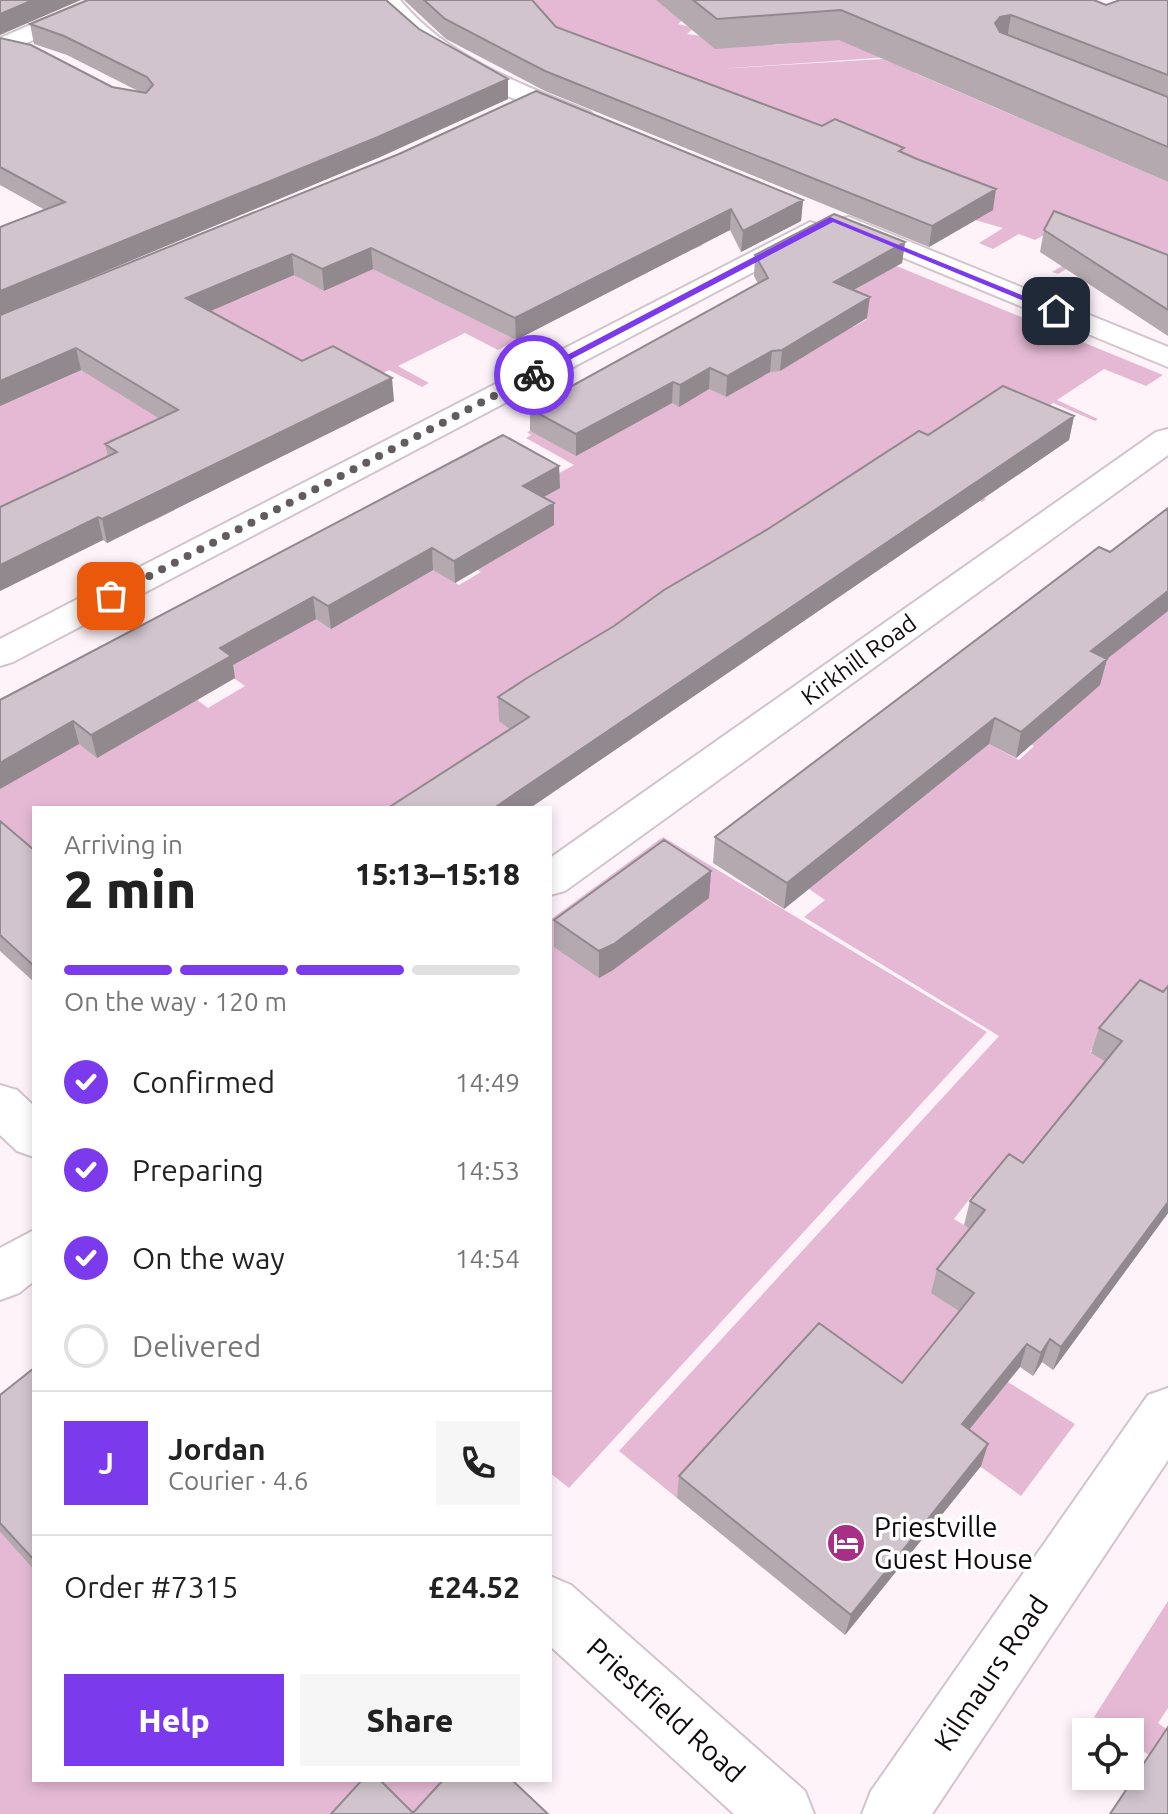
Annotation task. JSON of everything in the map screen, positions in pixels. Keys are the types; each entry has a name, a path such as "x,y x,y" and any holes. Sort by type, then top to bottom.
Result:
{"street":[{"path":"3,46 109,0"},
{"path":"388,0 411,27 449,55 535,99 606,127"},
{"path":"3,46 44,58"},
{"path":"506,112 535,99"},
{"path":"0,654 819,213 1168,358"},
{"name":"Kirkhill Road","path":"552,879 1168,439"},
{"path":"0,1104 32,1135"},
{"path":"0,1277 32,1253"},
{"name":"Kilmaurs Road","path":"894,1814 1168,1413"},
{"name":"Priestfield Road","path":"552,1608 782,1814"}],"shaded area":[{"path":"509,0 658,0 693,11 678,24 694,28 687,34 732,40 767,33 774,45 797,43 790,32 974,51 718,69 931,56 915,73 1168,182 1168,289 1080,261 1058,274 1052,272 1077,257 1059,243 1042,236 1035,240 1019,234 993,249 979,243 1003,228 782,165"},
{"path":"519,126 527,130 500,142 539,159 507,173 520,180 580,153 583,154 541,174 556,181 572,174 629,195 671,175 765,213 747,223 715,209 671,231 703,245 694,249 662,235 643,245 622,236 595,249 542,224 530,229 636,279 600,266 575,278 561,272 551,277 564,284 539,297 571,312 566,314 534,298 508,311 492,303 467,315 516,340 498,350 465,333 398,366 429,383 422,387 389,370 362,383 335,368 305,383 282,370 267,377 348,424 342,427 311,409 257,435 202,402 180,413 185,417 169,424 195,440 210,432 262,465 258,467 225,447 161,479 129,458 111,467 175,510 151,522 99,486 33,518 47,529 28,539 49,554 44,557 55,564 49,567 18,545 0,554 0,389 16,399 74,373 42,353 62,345 94,364 112,356 125,364 150,353 138,345 149,339 118,320 124,318 155,336 167,330 182,339 199,331 185,323 219,307 188,289 207,281 239,299 289,277 258,259 262,257 325,291 343,282 312,266 319,263 328,268 344,266 349,260 339,254 354,247 322,231 327,229 396,264 411,257 378,239 394,232 410,240 428,232 401,218 409,214 387,203 394,200 431,217 479,202 470,197 482,197 508,184 492,178 466,189 427,171"},
{"path":"860,251 1163,375 1146,386 1104,369 1057,400 1098,419 1095,421 1053,403 942,478 986,499 982,502 892,459 546,752 431,806 32,806 32,866 0,848 0,789 17,779 56,725 97,757 187,692 208,708 245,686 206,658 365,528 459,585 481,572 432,542 574,465 526,438 531,435 527,432 567,450 645,418 691,380 726,397 826,316 853,327 867,319 832,303 878,276"},
{"path":"1168,596 1168,1002 1106,1033 1090,1052 1115,1067 997,1212 971,1197 954,1219 979,1234 967,1316 1008,1382 1075,1424 1021,1496 815,1347 677,1498 619,1451 999,1036 804,917 825,900 809,889 989,744 1019,760 1034,746 1005,731"},
{"path":"663,837 987,1032 569,1488 552,1475 552,919"},
{"path":"0,1532 32,1568 32,1782 461,1782 433,1814 0,1814"},
{"path":"1168,1601 1168,1708 1158,1723 1166,1729 1149,1755 1144,1752 1144,1718 1094,1717"}],"building":[{"path":"0,0 33,0 0,14"},
{"path":"88,0 386,0 419,29 508,79 378,137 0,291 0,227 65,202 0,167 0,38 31,45 112,87 146,93 153,85 147,77 64,36 30,24"},
{"path":"424,0 532,0 556,27 822,126 835,119 904,148 899,151 917,159 996,189 932,226 545,71 445,19"},
{"path":"693,0 1094,0 1106,5 1120,0 1168,0 1168,75 1011,15 1000,17 995,23 1000,32 1168,97 1168,147 841,10 717,19"},
{"path":"536,91 803,200 743,231 731,209 515,318 371,248 322,269 292,254 186,298 302,361 333,346 392,378 0,565 0,507 117,452 105,444 178,410 76,348 0,381 0,315 399,154"},
{"path":"1054,211 1168,255 1168,310 1044,230"},
{"path":"834,214 905,242 834,282 870,297 782,350 772,351 727,376 710,368 680,385 673,382 576,434 530,409 768,278 755,255"},
{"path":"1003,386 1074,416 497,806 391,806 529,717 498,697 919,431 928,435"},
{"path":"503,435 559,466 523,486 554,503 454,561 432,548 328,606 313,597 220,648 231,656 91,735 73,721 0,763 0,700"},
{"path":"1168,508 1168,591 1091,651 1107,659 1021,732 995,718 787,883 715,837 1099,547 1110,552"},
{"path":"0,821 32,848 32,964 0,935"},
{"path":"664,840 711,871 614,944 599,951 554,920"},
{"path":"1140,980 1163,992 1168,986 1168,1202 1061,1347 1050,1339 1041,1353 1027,1344 962,1424 988,1444 851,1615 679,1476 819,1323 902,1383 974,1293 937,1269 985,1210 970,1201 1009,1154 1023,1163 1122,1041 1099,1028"},
{"path":"32,1370 32,1558 0,1523 0,1395"},
{"path":"1168,1727 1168,1814 1110,1814 1126,1790 1144,1790 1144,1763"},
{"path":"360,1782 382,1782 413,1813 441,1782 514,1782 548,1814 331,1814"}],"way so far":[{"path":"111,596 534,375"}],"place":[{"name":"Priestville Guest House","path":"846,1543"}],"route":[{"path":"534,375 833,219 1056,311"}]}
